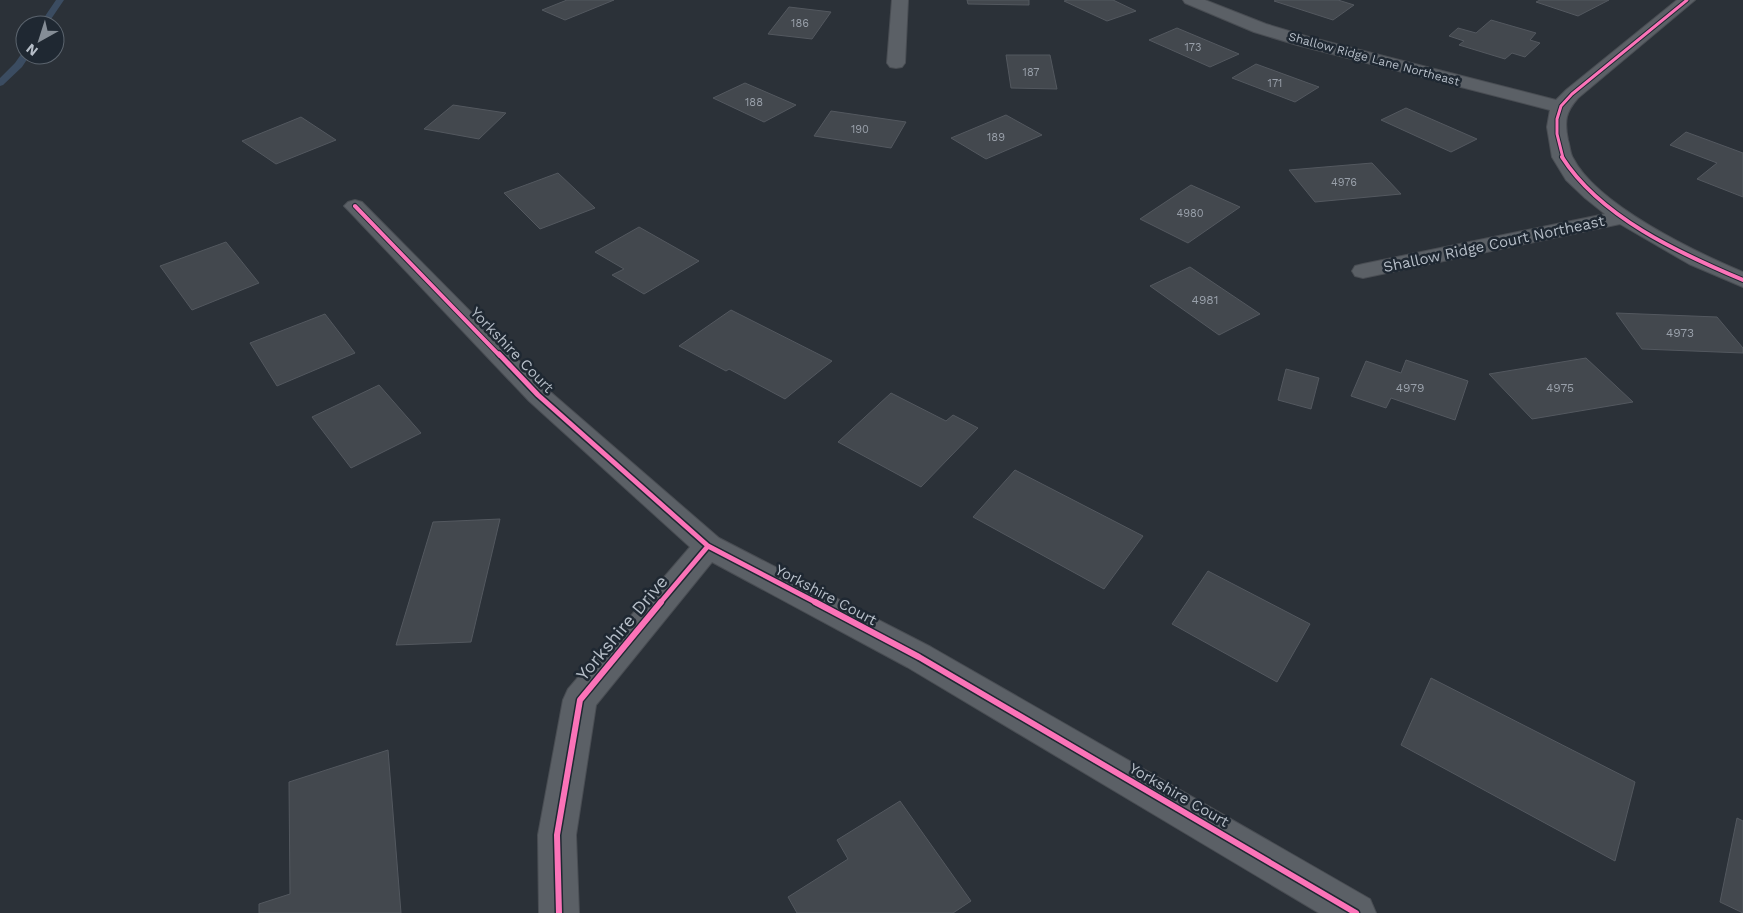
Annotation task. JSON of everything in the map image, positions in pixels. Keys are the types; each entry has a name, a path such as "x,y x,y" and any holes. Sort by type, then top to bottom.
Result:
{"street":[{"path":"896,63 900,0"},
{"name":"Shallow Ridge Lane Northeast","path":"1191,0 1260,28 1303,41 1560,107"},
{"path":"1687,0 1572,94 1560,107 1556,126 1562,157 1581,184 1624,217 1665,243 1743,280"},
{"name":"Yorkshire Court","path":"355,206 538,395 708,546 918,657 1356,913"},
{"name":"Shallow Ridge Court Northeast","path":"1363,271 1624,217"},
{"name":"Yorkshire Drive","path":"559,913 557,835 580,700 708,546"}],"building":[{"path":"567,0 614,0 565,20 542,10"},
{"path":"967,0 1029,0 1029,5 968,4"},
{"path":"1113,0 1136,11 1107,21 1064,1"},
{"path":"1338,0 1354,5 1333,20 1274,1"},
{"path":"1540,0 1609,0 1578,16 1536,2"},
{"path":"789,7 831,12 812,39 768,34"},
{"path":"1491,20 1536,33 1530,40 1540,43 1525,57 1512,53 1505,59 1459,45 1464,41 1449,36 1458,28 1476,33"},
{"path":"1177,28 1239,54 1210,67 1149,40"},
{"path":"1006,55 1050,55 1057,89 1011,88"},
{"path":"1256,64 1319,87 1295,102 1232,78"},
{"path":"745,83 796,105 764,122 713,98"},
{"path":"453,105 506,113 479,139 424,129"},
{"path":"1406,108 1477,139 1451,152 1381,120"},
{"path":"831,111 906,122 891,148 814,136"},
{"path":"1006,115 1042,135 986,159 951,138"},
{"path":"301,117 336,140 276,164 242,141"},
{"path":"1686,132 1743,153 1743,197 1697,179 1717,163 1670,145"},
{"path":"1372,163 1401,194 1315,202 1289,170"},
{"path":"558,173 595,208 540,229 504,193"},
{"path":"1191,185 1240,207 1188,243 1140,219"},
{"path":"639,227 699,261 644,294 612,275 624,269 595,252"},
{"path":"226,242 259,283 192,310 160,266"},
{"path":"1190,267 1260,314 1219,335 1150,286"},
{"path":"731,310 832,361 785,399 729,369 726,371 679,346"},
{"path":"1616,313 1717,317 1743,348 1743,353 1642,349"},
{"path":"325,314 355,353 277,386 250,343"},
{"path":"1586,358 1633,402 1532,419 1489,374"},
{"path":"1406,360 1468,381 1455,420 1391,398 1386,408 1351,396 1366,361 1401,373"},
{"path":"1286,369 1319,378 1311,409 1278,400"},
{"path":"379,385 421,433 351,468 312,417"},
{"path":"891,393 946,421 953,415 978,428 921,487 838,442"},
{"path":"1015,470 1143,536 1104,589 973,517"},
{"path":"500,519 471,642 396,645 433,522"},
{"path":"1208,571 1310,624 1277,682 1172,624"},
{"path":"1431,678 1635,782 1615,861 1401,745"},
{"path":"388,750 401,913 259,913 259,904 290,894 289,782"},
{"path":"900,801 971,901 953,913 797,913 788,897 848,859 837,840"},
{"path":"1737,818 1743,821 1743,913 1720,902"}],"waterway":[{"path":"50,15 60,0"},
{"path":"0,83 19,65"}],"cycle path":[{"path":"1687,0 1562,104 1557,116 1557,134 1562,157 1574,175 1592,194 1615,212 1670,245 1697,260 1743,280"},
{"path":"355,206 538,395 708,546 919,657 1356,913"},
{"path":"559,913 557,835 580,700 708,546"}]}
